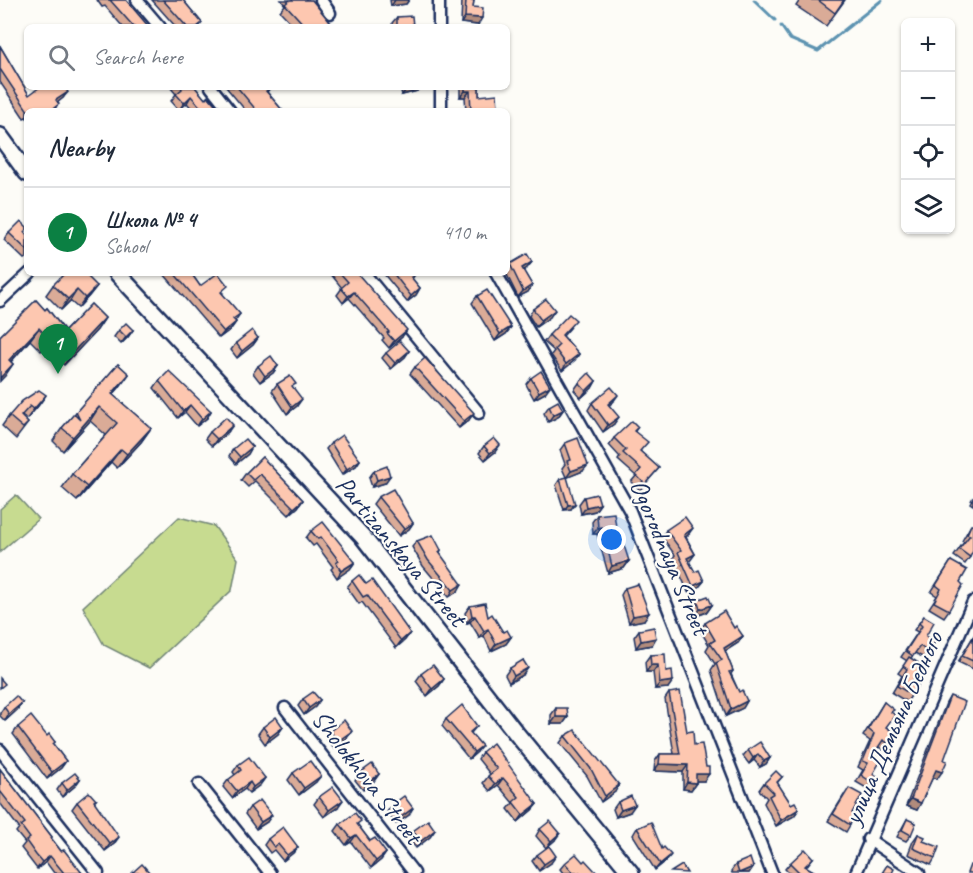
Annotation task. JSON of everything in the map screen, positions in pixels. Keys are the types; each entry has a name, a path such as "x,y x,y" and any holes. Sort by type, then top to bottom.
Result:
{"street":[{"path":"137,0 157,24"},
{"path":"321,0 330,13"},
{"path":"439,0 439,24"},
{"path":"213,90 228,108"},
{"path":"441,90 441,108"},
{"path":"0,136 24,169"},
{"path":"0,301 27,276"},
{"name":"Partizanskaya Street","path":"120,276 363,537 516,733 631,873"},
{"path":"366,276 479,413"},
{"name":"Ogorodnaya Street","path":"498,276 630,512 772,873"},
{"name":"улица Демьяна Бедного","path":"856,873 868,839 973,602"},
{"name":"Sholokhova Street","path":"285,708 414,873"},
{"path":"0,750 98,873"},
{"path":"199,784 270,873"},
{"path":"868,839 919,873"}],"green space":[{"path":"16,495 38,519 0,552 0,509"},
{"path":"179,517 214,526 238,559 232,590 149,668 104,645 83,607"}],"building":[{"path":"110,0 126,0 146,24 131,24"},
{"path":"163,0 183,0 202,23 184,24"},
{"path":"290,0 312,0 332,24 303,24 285,4"},
{"path":"466,0 474,0 473,7 483,8 482,18 465,17"},
{"path":"818,0 844,0 835,13"},
{"path":"412,16 413,24 397,24 397,17"},
{"path":"0,46 29,95 36,90 66,90 68,92 56,100 59,104 54,108 26,108 0,69"},
{"path":"181,90 198,90 205,99 208,96 218,108 201,108 191,96 184,103 176,94"},
{"path":"240,90 267,90 280,108 254,108"},
{"path":"479,90 479,96 497,94 498,108 471,108 470,91 465,91"},
{"path":"21,221 24,224 24,247 9,233"},
{"path":"527,254 532,262 522,268 532,285 523,291 510,264"},
{"path":"62,276 87,276 97,286 85,298 77,290 68,299 53,285"},
{"path":"177,276 193,276 200,286 214,276 220,276 228,286 221,292 240,314 233,319 236,322 224,332"},
{"path":"343,276 360,276 407,330 394,341 387,333 389,332 354,292 348,296 341,288 348,282"},
{"path":"395,276 412,276 420,288 411,296"},
{"path":"487,290 511,327 500,334 477,296"},
{"path":"546,299 555,310 541,320 533,309"},
{"path":"36,300 45,310 47,308 65,331 91,304 105,318 72,353 53,335 49,339 39,328 9,360 13,364 0,378 0,336"},
{"path":"569,314 576,320 562,335 579,354 566,364 555,349 559,345 549,335"},
{"path":"126,323 133,330 126,337 119,330"},
{"path":"252,330 258,338 242,351 236,343"},
{"path":"400,341 409,351 395,363 386,353"},
{"path":"271,356 278,366 265,376 258,366"},
{"path":"425,358 474,413 464,421 415,367"},
{"path":"118,364 129,374 112,394 151,428 127,454 121,449 87,487 72,474 117,423 99,407 73,437 62,428 74,414 80,420 76,412"},
{"path":"169,371 211,411 202,419 190,405 183,411 159,381"},
{"path":"541,371 550,386 539,392 531,378"},
{"path":"589,373 596,381 586,391 579,383"},
{"path":"290,376 296,384 292,386 302,399 292,407 277,384"},
{"path":"611,387 618,395 608,404 619,417 608,425 592,403"},
{"path":"39,390 46,395 34,409 30,406 21,416 28,423 23,428 9,416 22,401"},
{"path":"558,401 563,410 553,415 549,406"},
{"path":"226,417 233,425 217,439 210,432"},
{"path":"632,421 638,427 634,431 648,442 640,451 659,468 645,484 636,475 641,469 623,453 626,450 614,438"},
{"path":"342,435 360,460 347,469 331,443"},
{"path":"494,438 500,445 490,453 484,446"},
{"path":"578,438 588,465 571,471 567,461 571,460 565,443"},
{"path":"245,439 252,447 240,457 233,449"},
{"path":"262,457 303,500 294,508 260,474 253,480 246,473"},
{"path":"387,466 390,476 377,480 374,471"},
{"path":"567,477 575,504 568,505 560,479"},
{"path":"393,489 413,523 404,529 378,497"},
{"path":"597,494 600,504 586,507 584,497"},
{"path":"614,513 617,534 620,533 629,561 612,566 602,527 598,528 597,515"},
{"path":"685,517 693,528 684,535 695,554 687,558 695,572 699,570 704,581 693,586 678,552 681,550 666,530"},
{"path":"323,522 355,562 341,571 336,563 339,561 321,537 318,539 311,531"},
{"path":"973,525 973,551 970,557 959,549 970,535 967,534"},
{"path":"433,535 441,550 439,552 462,584 453,590 428,560 417,541"},
{"path":"951,561 967,570 960,582 963,585 949,610 934,602 941,589 936,585"},
{"path":"359,575 366,584 372,580 410,633 401,641 367,595 363,597 352,581"},
{"path":"638,584 649,613 633,616 625,588"},
{"path":"708,596 712,605 700,609 697,600"},
{"path":"485,603 488,617 492,614 503,632 507,630 511,637 496,644 488,629 484,631 475,616 472,616 470,606"},
{"path":"724,611 734,628 736,626 743,636 724,648 733,671 729,672 739,692 742,690 747,701 731,709 716,663 722,660 710,643 715,640 705,623"},
{"path":"924,616 934,622 926,636 935,642 928,652 920,646 913,656 906,651 922,626 919,623"},
{"path":"654,627 656,638 641,641 639,630"},
{"path":"973,637 973,661 962,656"},
{"path":"665,654 666,671 672,670 673,681 660,683 658,665 651,665 650,655"},
{"path":"909,657 923,666 912,682 918,685 912,695 897,686 907,669 903,666"},
{"path":"523,660 528,668 514,676 510,668"},
{"path":"433,665 444,679 432,689 421,674"},
{"path":"0,678 5,684 0,688"},
{"path":"680,691 687,732 693,731 694,745 702,744 706,767 709,767 709,774 696,774 696,783 687,782 688,765 659,764 660,754 680,754 669,693"},
{"path":"313,692 320,700 309,708 303,699"},
{"path":"16,696 22,703 9,714 4,707"},
{"path":"950,696 965,702 944,760 947,761 942,772 936,770 921,803 911,799"},
{"path":"884,702 894,710 891,712 895,715 886,727 895,733 888,743 883,740 873,755 881,760 873,774 877,776 873,783 861,775 868,763 863,761 874,734 868,729"},
{"path":"462,705 477,726 470,732 482,746 474,752 446,719"},
{"path":"556,708 567,708 568,717 556,717"},
{"path":"31,716 47,736 49,734 55,742 53,744 66,761 52,772 18,727"},
{"path":"276,717 283,727 270,737 263,727"},
{"path":"344,720 352,731 338,741 330,731"},
{"path":"575,730 619,785 605,796 591,769 565,736"},
{"path":"760,742 770,758 764,761 758,754 753,758 748,750"},
{"path":"493,743 537,804 523,815 513,802 519,797 503,778 495,784 488,776 497,769 482,752"},
{"path":"249,757 265,778 253,787 250,782 237,791 228,780 241,770 238,765"},
{"path":"310,761 321,776 304,788 293,773"},
{"path":"372,764 379,774 368,783 360,773"},
{"path":"0,769 61,851 64,850 82,873 64,873 50,856 42,862 36,855 26,841 30,838 21,826 25,823 0,791"},
{"path":"776,771 782,777 777,782 791,804 795,802 799,809 781,820 769,796 774,793 764,783"},
{"path":"75,773 80,779 67,790 62,783"},
{"path":"333,787 343,800 329,810 319,797"},
{"path":"849,788 862,795 852,813 855,815 850,825 833,814"},
{"path":"89,792 119,837 110,844 77,802"},
{"path":"404,796 413,808 401,817 392,805"},
{"path":"631,796 635,805 621,810 618,802"},
{"path":"260,800 272,815 261,822 250,807"},
{"path":"355,813 361,821 357,824 370,841 375,838 386,853 376,861 356,835 351,838 340,824"},
{"path":"907,819 916,823 911,835 902,830"},
{"path":"428,820 435,830 421,841 413,831"},
{"path":"550,821 560,833 551,841 540,829"},
{"path":"651,822 662,849 664,847 671,855 660,864 637,828"},
{"path":"283,827 298,847 287,855 278,844 274,847 268,839"},
{"path":"918,834 925,837 923,841 939,847 935,858 913,848"},
{"path":"549,846 556,856 544,864 537,855"},
{"path":"805,849 813,858 805,866 817,873 800,873 790,863"},
{"path":"576,854 597,873 574,873 565,863"},
{"path":"750,858 753,867 739,873 736,864"},
{"path":"142,864 150,873 132,873"},
{"path":"682,865 687,873 671,872"},
{"path":"887,865 894,869 892,873 882,873"},
{"path":"970,865 973,866 973,873 967,873"}],"waterway":[{"path":"754,0 775,20"},
{"path":"781,26 790,39 818,51 882,0"}],"place":[{"name":"Школа № 4","path":"58,374"}]}
